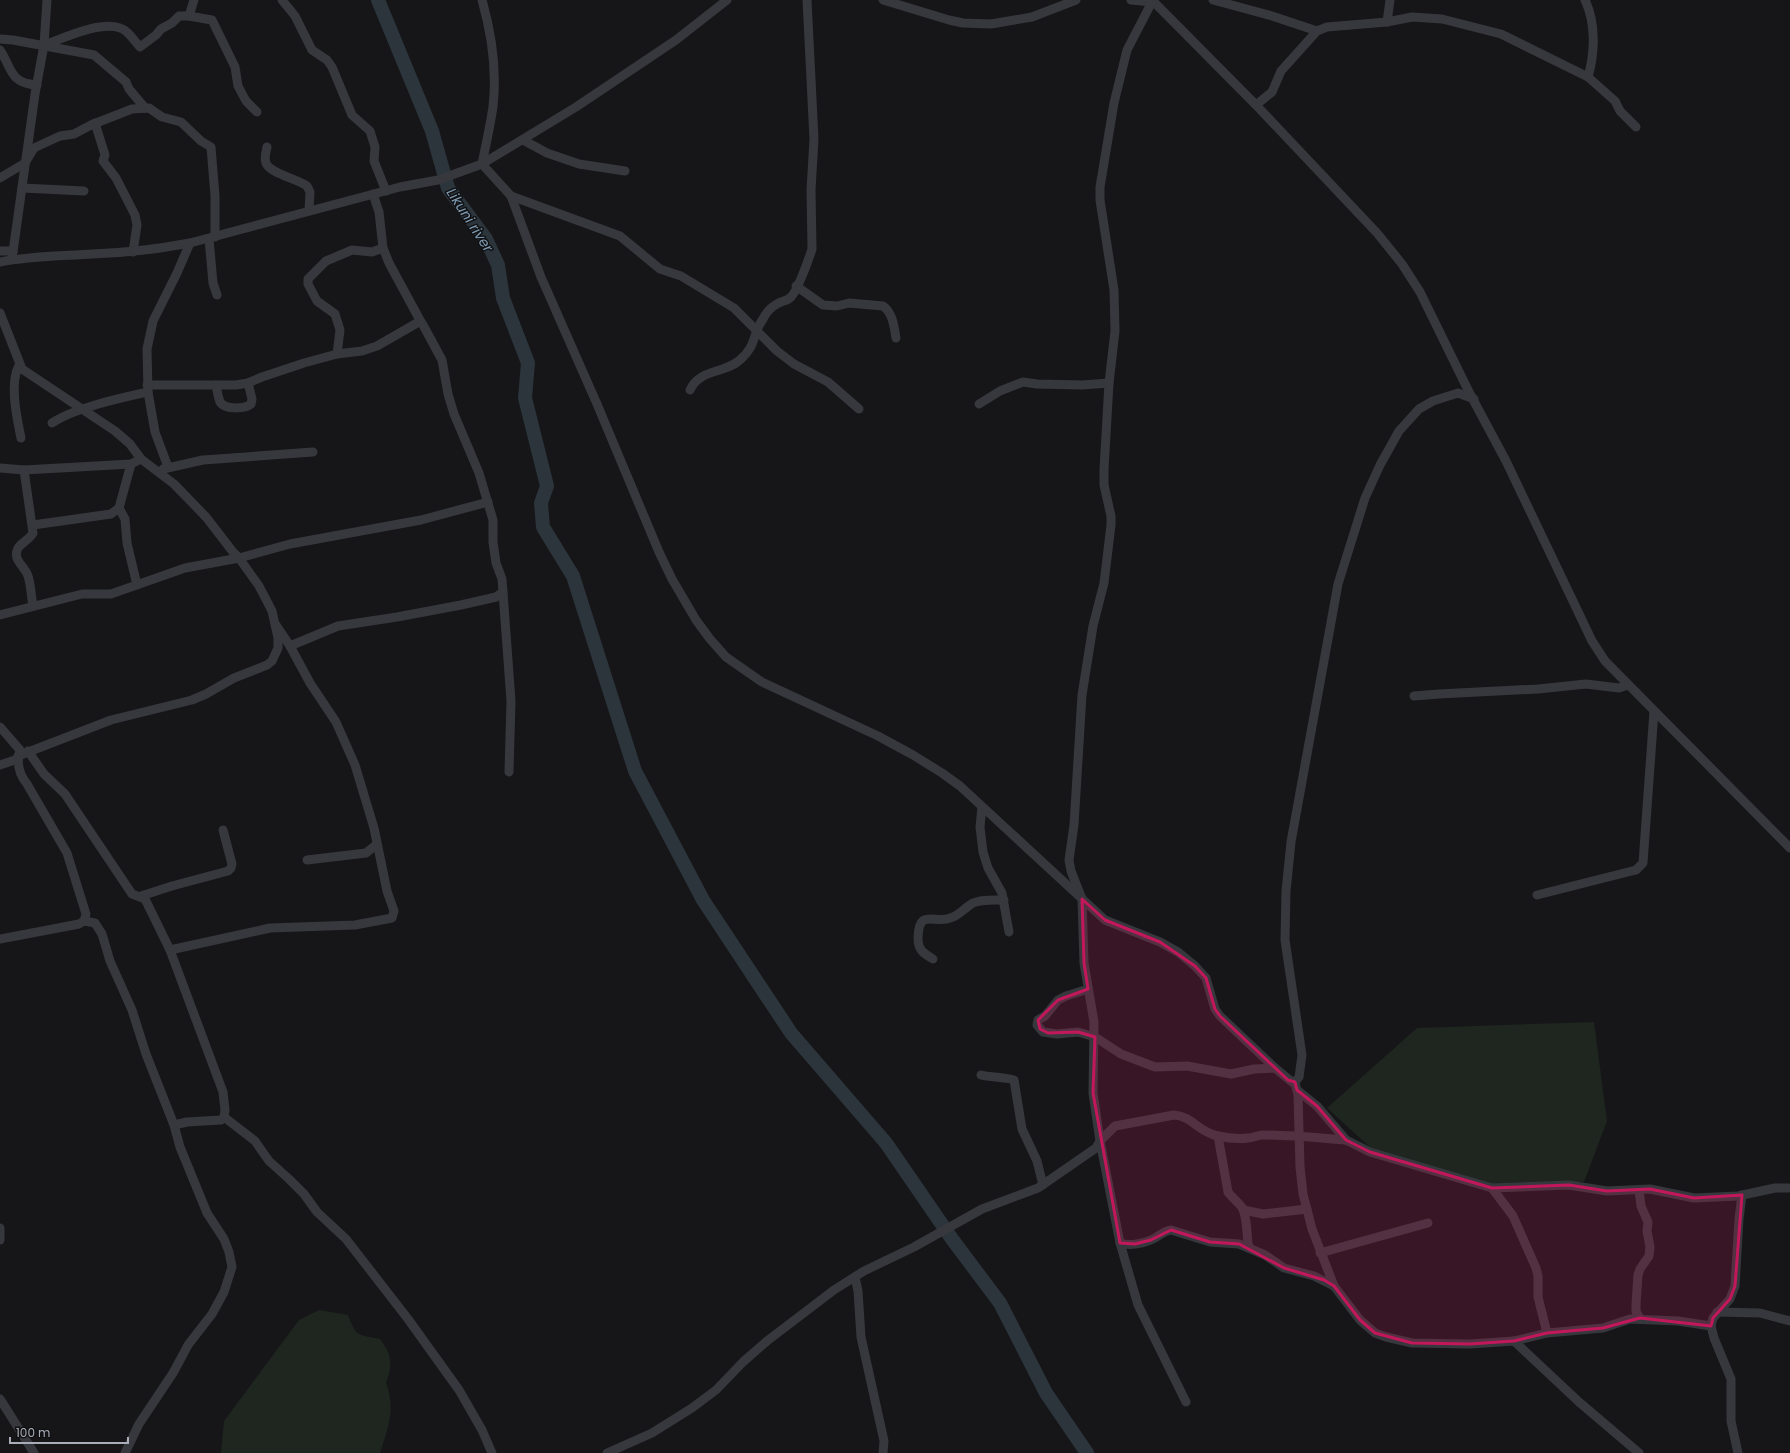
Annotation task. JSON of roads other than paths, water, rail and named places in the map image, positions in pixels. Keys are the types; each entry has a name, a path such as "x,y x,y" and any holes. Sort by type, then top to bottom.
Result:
{"street":[{"path":"13,255 36,86 44,45 47,0"},
{"path":"189,16 194,0"},
{"path":"282,0 295,16 312,50 327,60 332,67 352,115 370,131 376,147 374,161 386,191"},
{"path":"482,0 487,19 494,65 493,105 482,164"},
{"path":"0,251 13,255 133,252 161,249 212,238 373,194 452,176 482,164 576,107 676,40 728,0"},
{"path":"690,390 699,378 730,367 741,360 754,342 757,329 770,309 792,296 807,264 812,249 811,190 814,139 807,0"},
{"path":"883,0 963,24 991,24 1032,17 1076,0"},
{"path":"1131,0 1152,0 1256,105 1376,233 1402,264 1420,292 1506,461 1592,641 1605,661 1790,848"},
{"path":"1152,0 1126,50 1114,103 1100,178 1100,200 1114,290 1115,331 1109,383 1104,485 1111,516 1111,525 1104,583 1093,626 1082,695 1074,825 1069,860 1071,871 1082,899 1084,963 1094,1022 1095,1037 1093,1093 1100,1141 1120,1243 1138,1305 1186,1402"},
{"path":"1212,0 1317,30"},
{"path":"1387,22 1390,0"},
{"path":"1585,0 1590,11 1593,24 1592,64 1588,78"},
{"path":"44,45 92,28 107,25 121,28 140,47 179,16 189,16 212,20 235,67 238,86 246,101 257,112"},
{"path":"1256,105 1272,92 1281,71 1317,30 1327,27 1387,22 1412,17 1442,20 1501,34 1588,78 1615,101 1620,111 1636,127"},
{"path":"0,39 44,45 94,55 126,82 129,89 145,108"},
{"path":"0,50 9,70 14,76 27,85 36,86"},
{"path":"0,178 25,163 34,148 60,136 74,134 95,123 132,109 145,108 153,110 162,117 181,122 201,141 210,147 215,196 212,238 213,283 217,295"},
{"path":"95,123 105,155 103,161 104,165 116,178 135,215 137,226 133,252"},
{"path":"523,140 547,153 579,164 625,171"},
{"path":"267,147 266,165 280,174 307,186 310,192 310,211"},
{"path":"482,164 511,196 517,208 541,277 672,579 692,613 710,639 726,657 762,682 878,736 913,755 960,786 1105,920 1114,925 1133,930 1178,952 1195,966 1206,978 1209,984 1215,1009 1275,1068 1317,1106 1346,1140 1370,1152 1492,1188 1569,1185 1607,1191 1659,1190 1694,1198 1742,1195 1775,1188 1790,1188"},
{"path":"22,188 84,191"},
{"path":"373,194 379,212 383,248 397,281 442,360 448,394 454,414 474,460 493,520 496,563 502,578 511,701 509,772"},
{"path":"511,196 620,236 660,268 681,276 734,308 757,329 769,343 794,364 828,382 859,409"},
{"path":"168,467 156,438 147,388 147,349 153,320 178,273 190,243"},
{"path":"337,354 340,330 334,314 317,300 308,284 308,279 326,261 352,250 372,252 383,248"},
{"path":"0,262 13,255"},
{"path":"796,286 823,305 837,306 849,303 882,306 887,309 891,315 896,338"},
{"path":"0,313 19,365 22,369 115,430 130,444 141,459 174,484 206,517 239,558 259,586 276,625 290,646 310,683 336,722 362,786 387,891 394,911 392,918 355,925 270,928 170,950"},
{"path":"52,423 63,416 126,397 147,388 236,385 248,383 304,363 337,354 362,351 377,346 421,322"},
{"path":"19,365 15,372 14,384 15,407 21,438"},
{"path":"979,404 1000,391 1023,382 1037,384 1082,385 1109,383"},
{"path":"216,385 220,402 226,406 247,406 251,404 252,399 248,383"},
{"path":"1474,399 1458,393 1433,401 1419,409 1399,431 1380,465 1365,498 1338,584 1291,842 1286,891 1286,946 1302,1056 1296,1086 1300,1168 1307,1209 1320,1253 1334,1286 1366,1327 1386,1338 1412,1343 1470,1344 1514,1341 1546,1333 1603,1328 1630,1319 1640,1318 1678,1321 1712,1326"},
{"path":"158,471 168,467 203,460 313,452"},
{"path":"0,468 24,470 131,464 141,459"},
{"path":"131,464 120,508 125,519 127,543 137,585"},
{"path":"24,470 33,533 30,539 21,544 16,555 17,560 28,574 32,606"},
{"path":"0,615 82,594 111,594 185,568 239,558 304,542 421,520 488,502"},
{"path":"33,525 111,514 120,508"},
{"path":"290,646 338,626 398,617 461,605 496,597 503,592"},
{"path":"0,765 18,758 28,751 111,720 192,700 222,687 241,675 267,665 276,656 278,648 276,625"},
{"path":"1414,696 1538,689 1586,684 1619,688 1628,685"},
{"path":"1537,895 1641,868 1643,864 1654,711"},
{"path":"0,727 20,750 18,758 20,776 27,784 67,853 86,914 84,921"},
{"path":"28,751 44,774 65,794 132,894 141,896 145,899 170,950 223,1092 225,1110 224,1117"},
{"path":"982,807 980,827 983,852 988,868 1004,900 1010,932"},
{"path":"141,896 228,871 232,864 223,830"},
{"path":"307,860 366,852 377,844"},
{"path":"933,959 921,951 918,945 918,927 921,922 926,919 952,918 974,902 1004,900"},
{"path":"0,938 79,924 84,921 95,923 102,934 110,961 132,1010 146,1054 174,1125 180,1147 204,1206 226,1246 232,1267 224,1292 212,1314 188,1345 173,1373 139,1424 125,1453"},
{"path":"1088,989 1058,1000 1045,1016 1038,1020 1037,1025 1043,1032 1048,1034 1078,1032 1095,1037 1121,1054 1155,1067 1187,1066 1231,1074 1254,1069 1275,1068"},
{"path":"981,1075 1000,1079 1011,1078 1014,1080 1022,1129 1037,1161 1043,1185"},
{"path":"607,1453 652,1433 672,1422 698,1404 716,1390 743,1362 767,1341 855,1277 881,1262 914,1247 982,1209 1043,1185 1096,1148 1100,1141 1115,1126 1174,1115 1190,1120 1201,1130 1218,1136 1246,1138 1262,1135 1346,1140"},
{"path":"174,1125 187,1122 217,1121 224,1117"},
{"path":"224,1117 255,1141 269,1161 289,1179 318,1212 346,1238 408,1319 459,1390 482,1430 492,1453"},
{"path":"1218,1136 1228,1192 1232,1199 1243,1210 1263,1214 1307,1209"},
{"path":"1492,1188 1513,1216 1536,1268 1538,1276 1538,1297 1546,1333"},
{"path":"1640,1190 1641,1206 1648,1222 1647,1231 1650,1247 1648,1256 1638,1275 1636,1312 1640,1318"},
{"path":"1738,1453 1731,1421 1731,1379 1714,1338 1712,1326 1713,1318 1730,1299 1735,1286 1738,1226 1742,1195"},
{"path":"1243,1210 1248,1244 1250,1248"},
{"path":"1320,1253 1428,1223"},
{"path":"0,1228 0,1240"},
{"path":"1120,1243 1135,1244 1151,1240 1167,1230 1172,1230 1199,1240 1239,1244 1264,1255 1284,1268 1314,1276 1334,1286"},
{"path":"855,1277 858,1291 861,1337 884,1441 883,1453"},
{"path":"1717,1312 1760,1313 1790,1321"},
{"path":"1514,1341 1579,1402 1639,1453"},
{"path":"0,1399 3,1410 34,1453"}],"waterway":[{"name":"Likuni river","path":"378,0 432,131 448,188 486,239 498,265 503,298 528,363 525,398 547,486 541,503 543,527 573,576 635,771 703,900 791,1033 886,1143 952,1239 1000,1303 1046,1393 1087,1453"}]}
